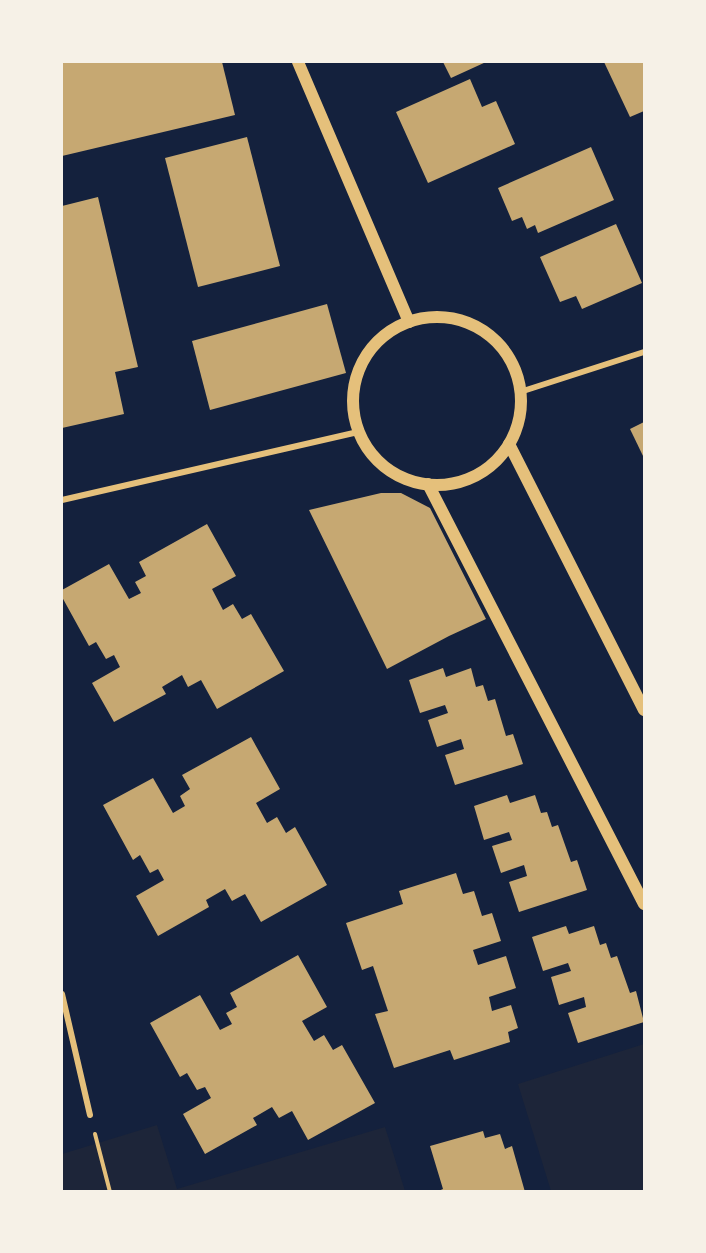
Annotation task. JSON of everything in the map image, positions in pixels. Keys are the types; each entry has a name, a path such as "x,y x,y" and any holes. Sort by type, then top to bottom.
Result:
{"main road":[{"path":"298,62 409,322"},
{"path":"447,316 474,325 497,342 513,366 520,392 519,419 509,444 493,464 470,479 444,485 417,483 393,472 372,455 358,432 353,403 356,375 370,349 391,329 417,318 447,316"},
{"path":"509,444 645,710"},
{"path":"428,484 645,904"}],"street":[{"path":"520,392 645,352"},
{"path":"62,500 358,432"},
{"path":"62,994 90,1115"}],"path":[{"path":"90,1115 110,1191"}],"shaded area":[{"path":"644,1044 644,1191 551,1191 518,1084"},
{"path":"157,1125 177,1189 385,1127 405,1191 62,1192 62,1154"}],"building":[{"path":"62,62 222,62 235,115 62,156"},
{"path":"443,62 486,62 451,78"},
{"path":"604,62 644,62 644,111 630,117"},
{"path":"470,79 482,107 496,101 515,144 428,183 396,112"},
{"path":"247,137 280,266 198,287 165,158"},
{"path":"591,147 614,200 538,233 535,225 527,229 522,217 512,221 498,188"},
{"path":"98,197 138,367 115,372 124,414 62,428 62,206"},
{"path":"616,224 642,283 582,309 576,296 560,302 540,257"},
{"path":"327,304 346,373 210,410 192,341"},
{"path":"644,422 644,458 630,429"},
{"path":"381,493 401,493 430,508 486,619 387,669 309,510"},
{"path":"207,524 236,576 212,589 223,610 233,604 242,619 251,614 284,671 217,709 201,680 188,687 182,675 162,687 166,694 114,722 92,683 120,667 114,655 106,659 96,642 89,646 62,597 62,590 109,564 129,599 141,593 135,582 146,576 139,562"},
{"path":"443,668 446,677 471,668 476,687 483,685 488,701 495,699 506,736 513,734 523,764 455,785 445,755 464,749 461,739 437,747 428,720 448,713 445,705 420,713 409,680"},
{"path":"251,737 280,789 256,803 267,823 277,817 286,833 295,827 327,885 261,922 245,894 232,901 225,889 206,900 209,907 158,936 136,896 164,880 158,869 150,873 140,855 133,860 103,805 153,778 173,813 185,806 180,796 190,789 182,775"},
{"path":"507,795 510,803 535,795 541,813 547,812 552,827 558,825 571,862 577,860 587,890 519,912 509,882 527,876 524,865 501,873 492,846 512,840 509,832 484,840 474,806"},
{"path":"456,873 463,894 474,891 482,916 492,913 501,941 473,950 478,965 506,956 516,988 489,997 492,1011 511,1005 518,1028 508,1032 510,1042 454,1060 450,1050 394,1068 375,1014 388,1011 373,966 362,970 346,923 403,904 399,891"},
{"path":"566,926 569,934 594,926 600,945 606,943 611,958 617,956 630,993 636,991 644,1022 578,1043 568,1013 586,1007 584,997 559,1005 551,977 571,971 568,963 543,971 532,937"},
{"path":"298,955 327,1007 302,1021 314,1041 324,1035 333,1050 342,1045 375,1103 308,1140 292,1111 279,1118 272,1107 253,1118 257,1125 205,1154 183,1114 211,1098 205,1087 197,1090 187,1073 180,1077 150,1023 200,995 220,1030 232,1024 226,1013 237,1007 230,993"},
{"path":"483,1131 485,1138 500,1134 505,1149 512,1146 525,1192 436,1192 443,1189 430,1146"}]}
